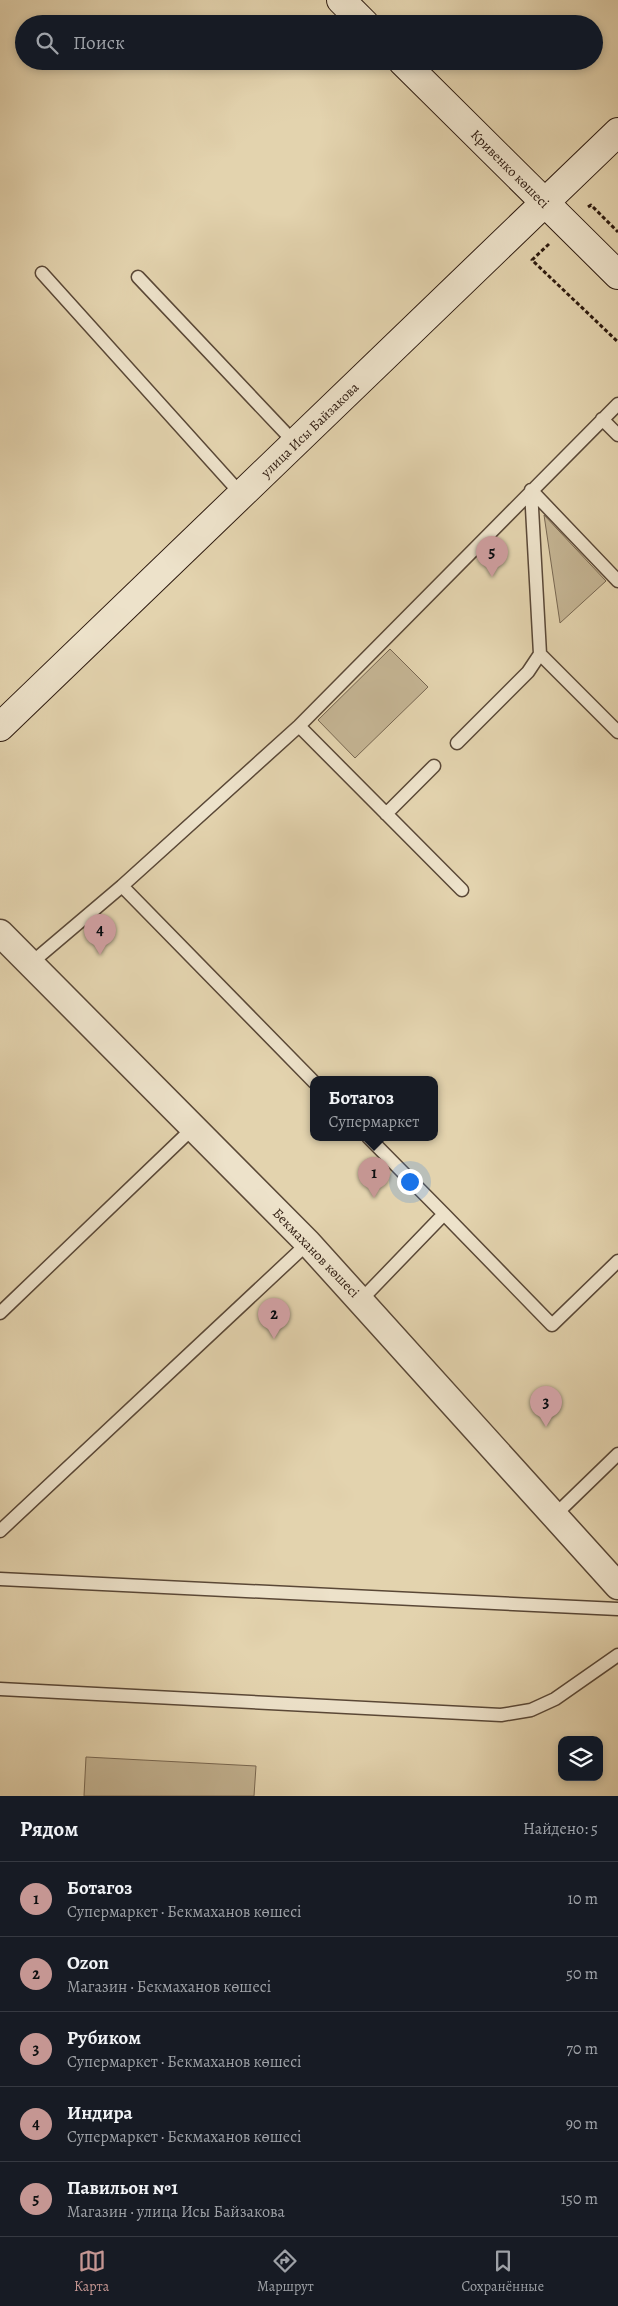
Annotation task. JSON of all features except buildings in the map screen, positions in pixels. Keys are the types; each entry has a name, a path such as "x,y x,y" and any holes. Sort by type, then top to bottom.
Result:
{"street":[{"path":"341,0 356,15"},
{"name":"Кривенко көшесі","path":"411,70 618,275"},
{"name":"улица Исы Байзакова","path":"0,727 618,132"},
{"name":"Бекмаханов көшесі","path":"0,933 308,1244 618,1586"}],"lane":[{"path":"42,273 242,495"},
{"path":"138,277 296,443"},
{"path":"30,964 122,886 299,726 618,404"},
{"path":"602,419 618,435"},
{"path":"531,490 618,581"},
{"path":"457,743 528,672 540,654 531,490"},
{"path":"540,654 618,732"},
{"path":"299,726 462,890"},
{"path":"386,814 434,766"},
{"path":"122,886 310,1078"},
{"path":"0,1313 192,1128"},
{"path":"372,1141 552,1325 618,1261"},
{"path":"360,1300 444,1214"},
{"path":"0,1531 308,1244"},
{"path":"554,1516 618,1454"},
{"path":"0,1579 618,1609"},
{"path":"0,1689 501,1715 532,1710 555,1699 618,1656"}],"path":[{"path":"568,227 532,260 618,342"}],"shaded area":[{"path":"544,515 606,581 560,623"},
{"path":"390,649 428,687 355,758 318,720"},
{"path":"86,1757 256,1766 254,1796 84,1796"}],"place":[{"name":"Павильон №1","path":"492,577"},
{"name":"Индира","path":"100,955"},
{"name":"Ботагоз","path":"374,1198"},
{"name":"Ozon","path":"274,1339"},
{"name":"Рубиком","path":"546,1427"}]}
